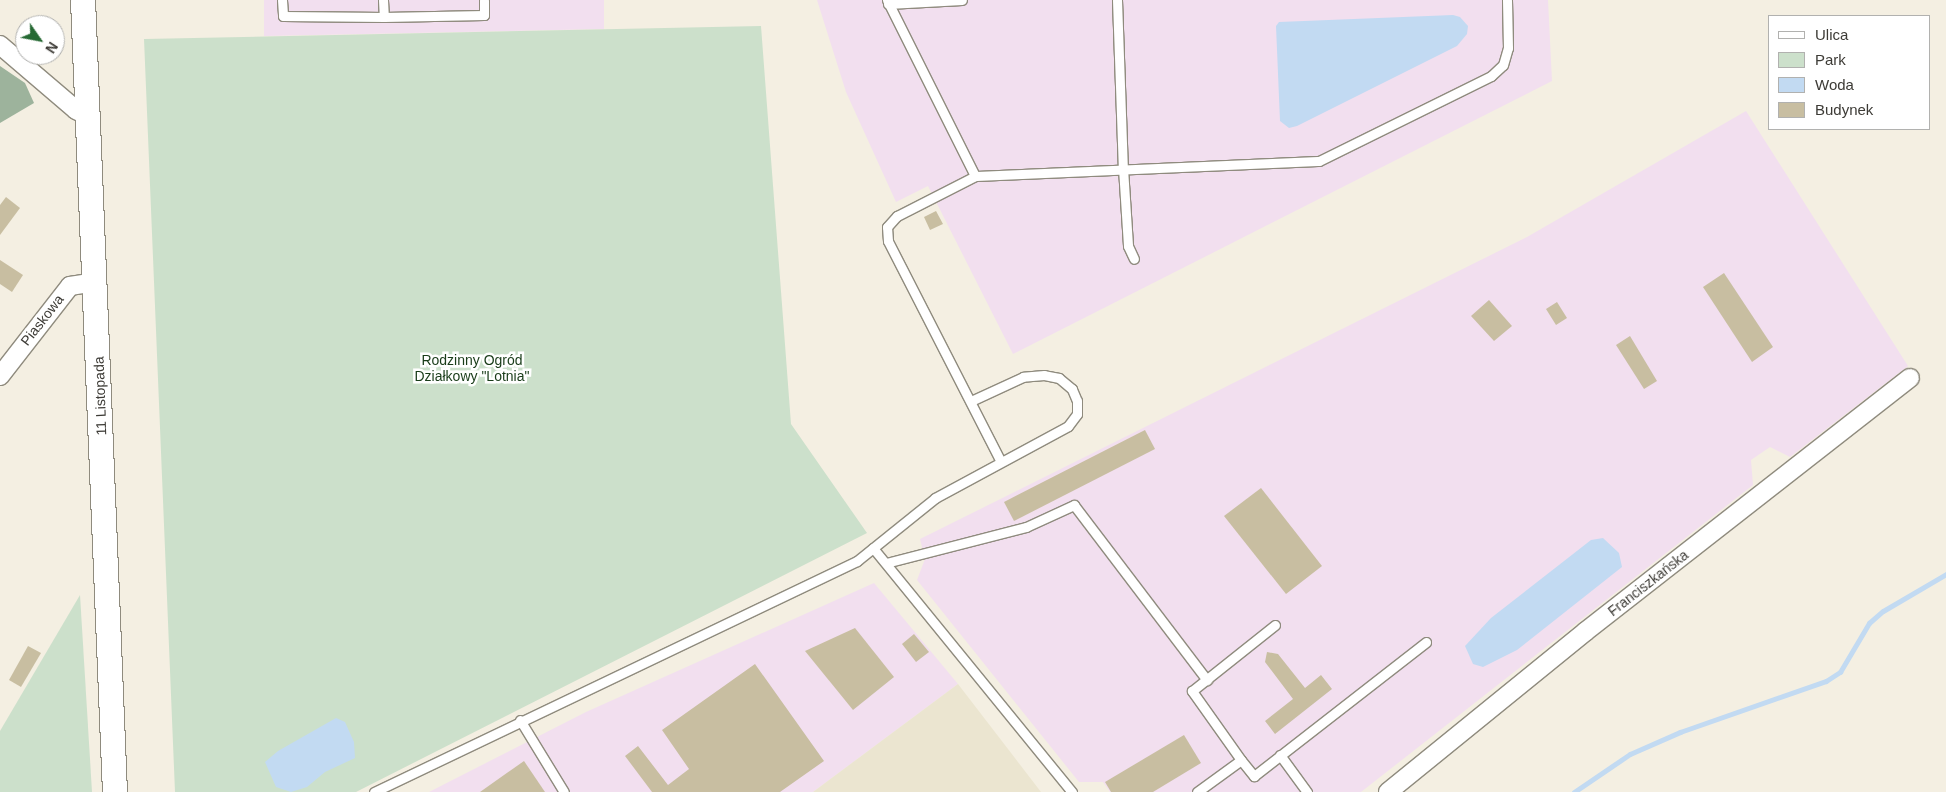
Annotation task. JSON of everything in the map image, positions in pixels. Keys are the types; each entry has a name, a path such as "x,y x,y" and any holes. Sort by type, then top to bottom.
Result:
{"street":[{"name":"11 Listopada","path":"84,0 115,792"},
{"path":"0,45 76,110 88,116"},
{"name":"Piaskowa","path":"0,376 70,286 95,282"},
{"name":"Franciszkańska","path":"1388,792 1586,631 1910,378"}],"lane":[{"path":"282,0 283,16 384,17 484,14 484,0"},
{"path":"383,0 384,17"},
{"path":"962,0 887,2 975,176"},
{"path":"1118,0 1123,168 1128,246 1134,259"},
{"path":"1000,460 888,241 887,227 897,216 975,176 1123,168 1318,161 1491,76 1503,64 1508,48 1507,0"},
{"path":"374,792 520,720 857,561 935,498 1000,460 1068,426 1077,414 1077,401 1072,389 1059,378 1044,375 1023,377 970,401"},
{"path":"886,563 1026,527 1074,505 1207,680"},
{"path":"873,548 1072,792"},
{"path":"1275,625 1192,691 1254,776 1426,642"},
{"path":"520,720 564,792"},
{"path":"1280,755 1307,792"},
{"path":"1198,792 1241,760"}],"shaded area":[{"path":"264,0 604,0 604,29 264,36"},
{"path":"817,0 1548,0 1552,81 1013,354 928,186 896,202 846,92"},
{"path":"1746,111 1908,366 1790,457 1770,447 1751,460 1753,485 1361,792 1110,792 1103,782 1079,782 917,580 925,559 920,539 1527,237"},
{"path":"874,583 958,684 813,792 429,792 586,712"},
{"path":"958,684 1041,792 813,792"}],"green space":[{"name":"Rodzinny Ogród Działkowy \"Lotnia\"","path":"761,26 791,424 867,533 356,792 175,792 144,39"},
{"path":"0,66 25,83 34,103 0,123"},
{"path":"80,595 92,792 0,792 0,731"}],"water":[{"path":"1453,15 1460,17 1468,26 1467,34 1457,46 1297,126 1289,128 1280,121 1276,26 1279,22"},
{"path":"1603,538 1619,553 1622,567 1517,650 1483,667 1473,664 1465,646 1491,618 1591,540"},
{"path":"336,718 345,722 354,742 355,758 325,772 307,787 291,792 276,787 265,762 278,751"}],"building":[{"path":"6,197 20,208 0,235 0,205"},
{"path":"936,211 943,224 930,230 924,217"},
{"path":"0,260 23,275 12,292 0,284"},
{"path":"1724,273 1773,347 1752,362 1703,287"},
{"path":"1489,300 1512,326 1494,341 1471,316"},
{"path":"1557,302 1567,318 1556,325 1546,309"},
{"path":"1630,336 1657,381 1644,389 1616,345"},
{"path":"1145,430 1155,449 1014,521 1004,502"},
{"path":"1261,488 1322,566 1286,594 1224,516"},
{"path":"855,628 894,677 853,710 805,651"},
{"path":"914,634 929,652 916,662 902,644"},
{"path":"28,646 41,653 21,687 9,680"},
{"path":"1267,652 1278,654 1305,688 1321,675 1332,689 1275,734 1265,721 1293,699 1265,662"},
{"path":"755,664 824,761 780,792 652,792 625,756 638,746 668,785 689,769 662,730"},
{"path":"1184,735 1201,763 1153,792 1111,792 1105,782"},
{"path":"524,761 545,792 480,792"}],"waterway":[{"path":"1574,792 1630,754 1680,732 1826,681 1840,672 1869,623 1883,611 1946,574"}]}
